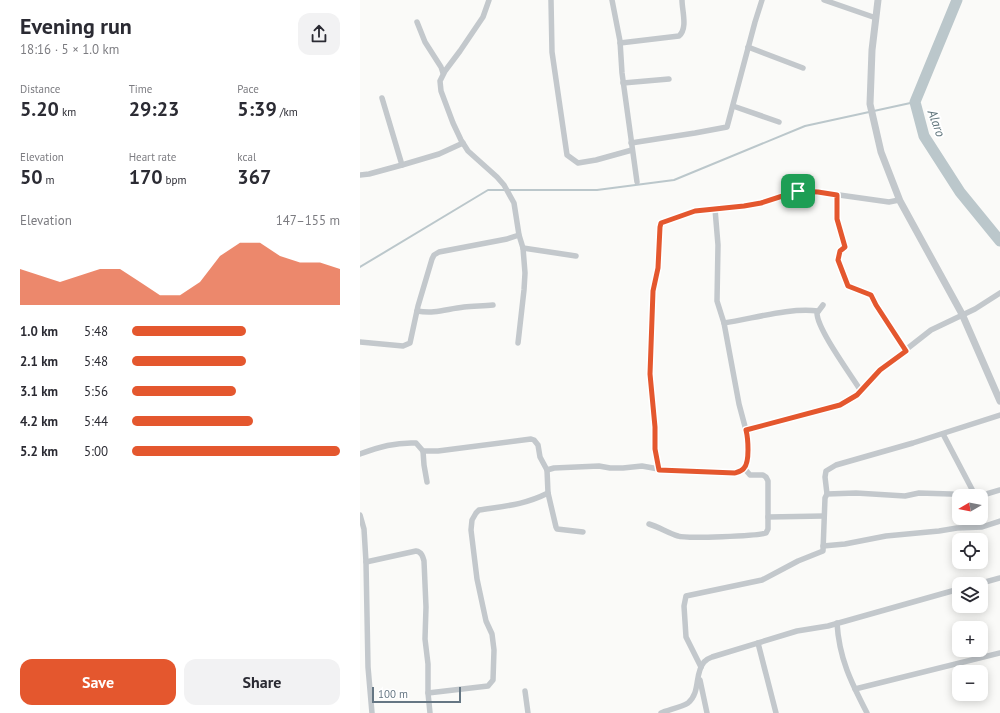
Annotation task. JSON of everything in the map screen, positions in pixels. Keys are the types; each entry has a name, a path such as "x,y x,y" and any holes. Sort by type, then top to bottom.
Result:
{"street":[{"path":"489,0 483,16 476,28 443,74 440,81 441,91 453,123 463,143 468,151 497,177 514,203 519,235 523,248 524,290 518,343"},
{"path":"551,0 552,52 567,155 578,163 596,160 632,150"},
{"path":"612,0 620,43 623,83 636,182"},
{"path":"620,43 679,36 684,26 682,0"},
{"path":"631,144 727,127 762,0"},
{"path":"824,0 876,18"},
{"path":"878,0 872,50 870,104 881,152 899,200 962,314 998,392 1000,401"},
{"path":"417,22 425,42 441,67 443,74"},
{"path":"748,47 803,68"},
{"path":"623,83 669,78"},
{"path":"382,98 402,165"},
{"path":"733,106 779,122"},
{"path":"360,175 369,174 439,154 463,143"},
{"path":"659,470 655,449 655,427 650,374 653,291 658,268 661,223 695,211 761,203 798,191 818,192 889,202 899,200"},
{"path":"837,195 837,219 845,247 840,251 838,260 848,286 871,295 906,351"},
{"path":"546,470 554,468 599,466 623,468 642,466 659,470 735,473 744,468 747,463 748,456 746,430 739,404 724,323 716,294 718,245 715,209"},
{"path":"360,342 406,345 410,343 412,340 417,311 434,255 439,252 507,239 519,235"},
{"path":"523,248 576,256"},
{"path":"746,430 840,405 853,398 880,370 906,351 930,330 979,307 1000,293"},
{"path":"823,304 818,311 817,317 834,350 861,391"},
{"path":"417,311 434,312 464,307 493,305"},
{"path":"724,323 772,314 808,310 818,311"},
{"path":"701,667 686,638 684,606 686,596 762,580 798,561 823,551 825,498 827,494 825,477 826,471 836,465 943,434 1000,415"},
{"path":"943,434 972,489"},
{"path":"423,451 438,451 531,439 534,440 538,445 540,457 546,470 548,493 557,529 583,532"},
{"path":"360,454 382,446 404,442 416,443 423,451 427,482"},
{"path":"649,524 679,536 706,537 764,534 768,531 768,481 763,475 750,475 744,468"},
{"path":"988,493 1000,490"},
{"path":"827,494 856,493 905,496 919,492 952,494"},
{"path":"428,693 488,686 493,680 493,639 486,621 477,579 472,530 472,520 476,513 479,510 534,500 548,493"},
{"path":"360,515 364,529 368,667 372,713"},
{"path":"768,518 824,516"},
{"path":"823,546 845,544 886,536 933,532 957,528 982,527 1000,521"},
{"path":"366,562 416,551 422,556 424,561 426,593 425,639 428,664 430,713"},
{"path":"988,581 1000,578"},
{"path":"661,713 687,704 695,696 701,667 704,662 712,657 797,631 837,623 952,592"},
{"path":"837,623 840,653 867,713"},
{"path":"758,643 776,713"},
{"path":"855,689 1000,653"},
{"path":"699,674 707,713"},
{"path":"526,691 528,713"},
{"path":"695,696 704,698"}],"waterway":[{"name":"Alaro","path":"957,0 915,102 924,136 960,192 1000,241"},
{"path":"360,267 488,190 597,190 674,180 805,126 915,102"}],"route":[{"path":"798,191 837,195 837,219 845,247 840,251 838,260 848,286 871,295 906,351 880,370 857,395 840,405 746,430 748,456 747,463 744,468 735,473 659,470 655,449 655,427 650,374 653,291 658,268 661,223 695,211 761,203 798,191"}]}
